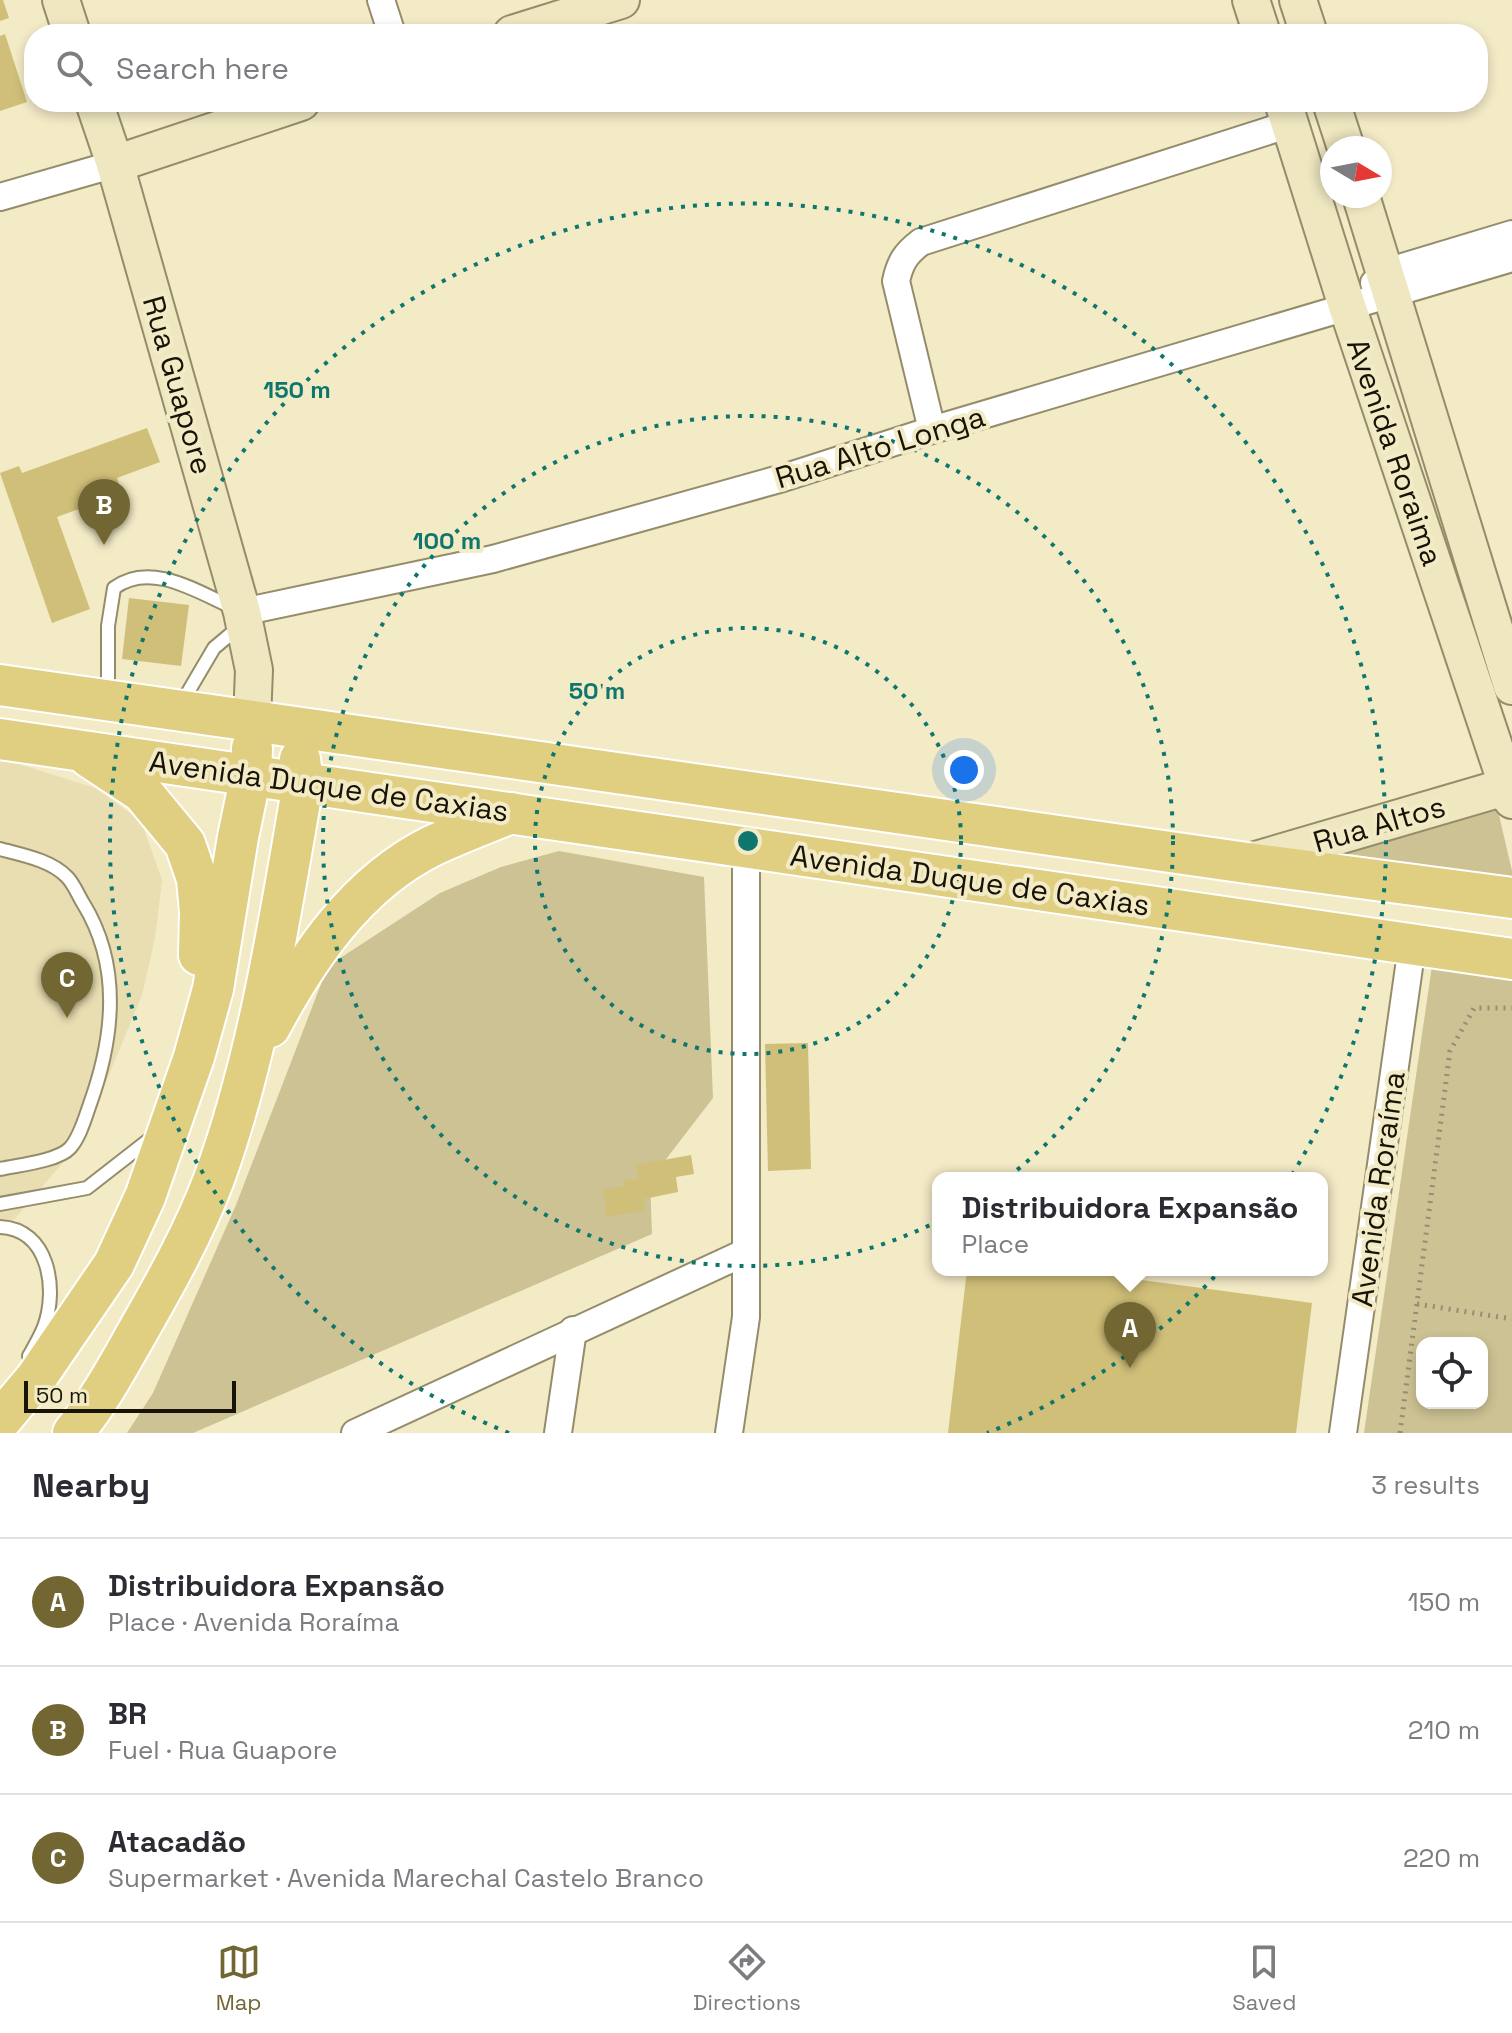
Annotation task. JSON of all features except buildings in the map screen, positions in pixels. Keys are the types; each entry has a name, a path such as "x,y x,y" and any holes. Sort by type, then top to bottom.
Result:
{"main road":[{"name":"Avenida Duque de Caxias","path":"0,685 1512,898"},
{"name":"Rua Guapore","path":"194,1057 213,989 251,775 252,720"},
{"path":"73,1433 93,1409 171,1274 213,1180 246,1073 272,963 303,784 296,727"},
{"name":"Avenida Duque de Caxias","path":"0,739 1512,959"},
{"path":"5,1405 36,1378 114,1264 145,1197 194,1057 200,912 197,879 185,844 142,792 79,750"},
{"path":"246,1073 316,949 354,905 387,875 429,847 511,813"}],"street":[{"path":"61,0 69,24"},
{"path":"381,0 389,24"},
{"path":"544,24 621,0"},
{"path":"1251,0 1259,24"},
{"path":"1298,0 1306,24"},
{"name":"Rua Guapore","path":"97,112 115,164 243,617 254,670 252,720"},
{"path":"0,197 115,164 271,112"},
{"path":"1334,112 1342,136"},
{"path":"932,430 896,281 906,253 921,242 1287,113"},
{"name":"Avenida Roraima","path":"1287,113 1347,306 1511,791"},
{"name":"Avenida Roraima","path":"1365,208 1512,686"},
{"path":"1347,306 1389,283 1512,234"},
{"path":"1389,283 1512,258"},
{"name":"Rua Alto Longa","path":"243,617 493,559 783,478 932,430 1347,306"},
{"name":"Rua Guapore","path":"254,670 296,727"},
{"name":"Rua Altos","path":"1247,863 1511,791"},
{"path":"729,1433 746,1317 746,846"},
{"name":"Avenida Roraíma","path":"1343,1433 1412,946"},
{"path":"355,1433 395,1424 573,1330 746,1252"},
{"path":"558,1433 573,1330"}],"lane":[{"path":"108,700 108,626 114,588 127,578 159,576 243,617 214,648 178,709"},
{"path":"0,849 44,862 67,877 90,915 104,950 112,990 110,1035 97,1084 79,1133 70,1148 59,1156 0,1169"},
{"path":"0,1204 87,1188 170,1124"},
{"path":"0,1227 20,1231 37,1245 48,1263 48,1312 44,1328 25,1363"},
{"path":"0,1408 5,1405"}],"path":[{"path":"1400,1433 1450,1051 1474,1008 1512,1008"},
{"path":"1417,1304 1512,1319"}],"shaded area":[{"path":"0,761 95,788 141,821 162,880 155,938 142,995 82,1140 0,1236"},
{"path":"1495,798 1512,882 1317,859"},
{"path":"559,851 704,877 713,1098 650,1180 652,1234 193,1433 127,1433 153,1393 236,1205 328,966 440,893 501,867"},
{"path":"1433,959 1512,971 1512,1433 1364,1433"}],"place":[{"name":"BR","path":"104,545"},
{"name":"Atacadão","path":"67,1018"},
{"name":"Distribuidora Expansão","path":"1130,1368"}]}
